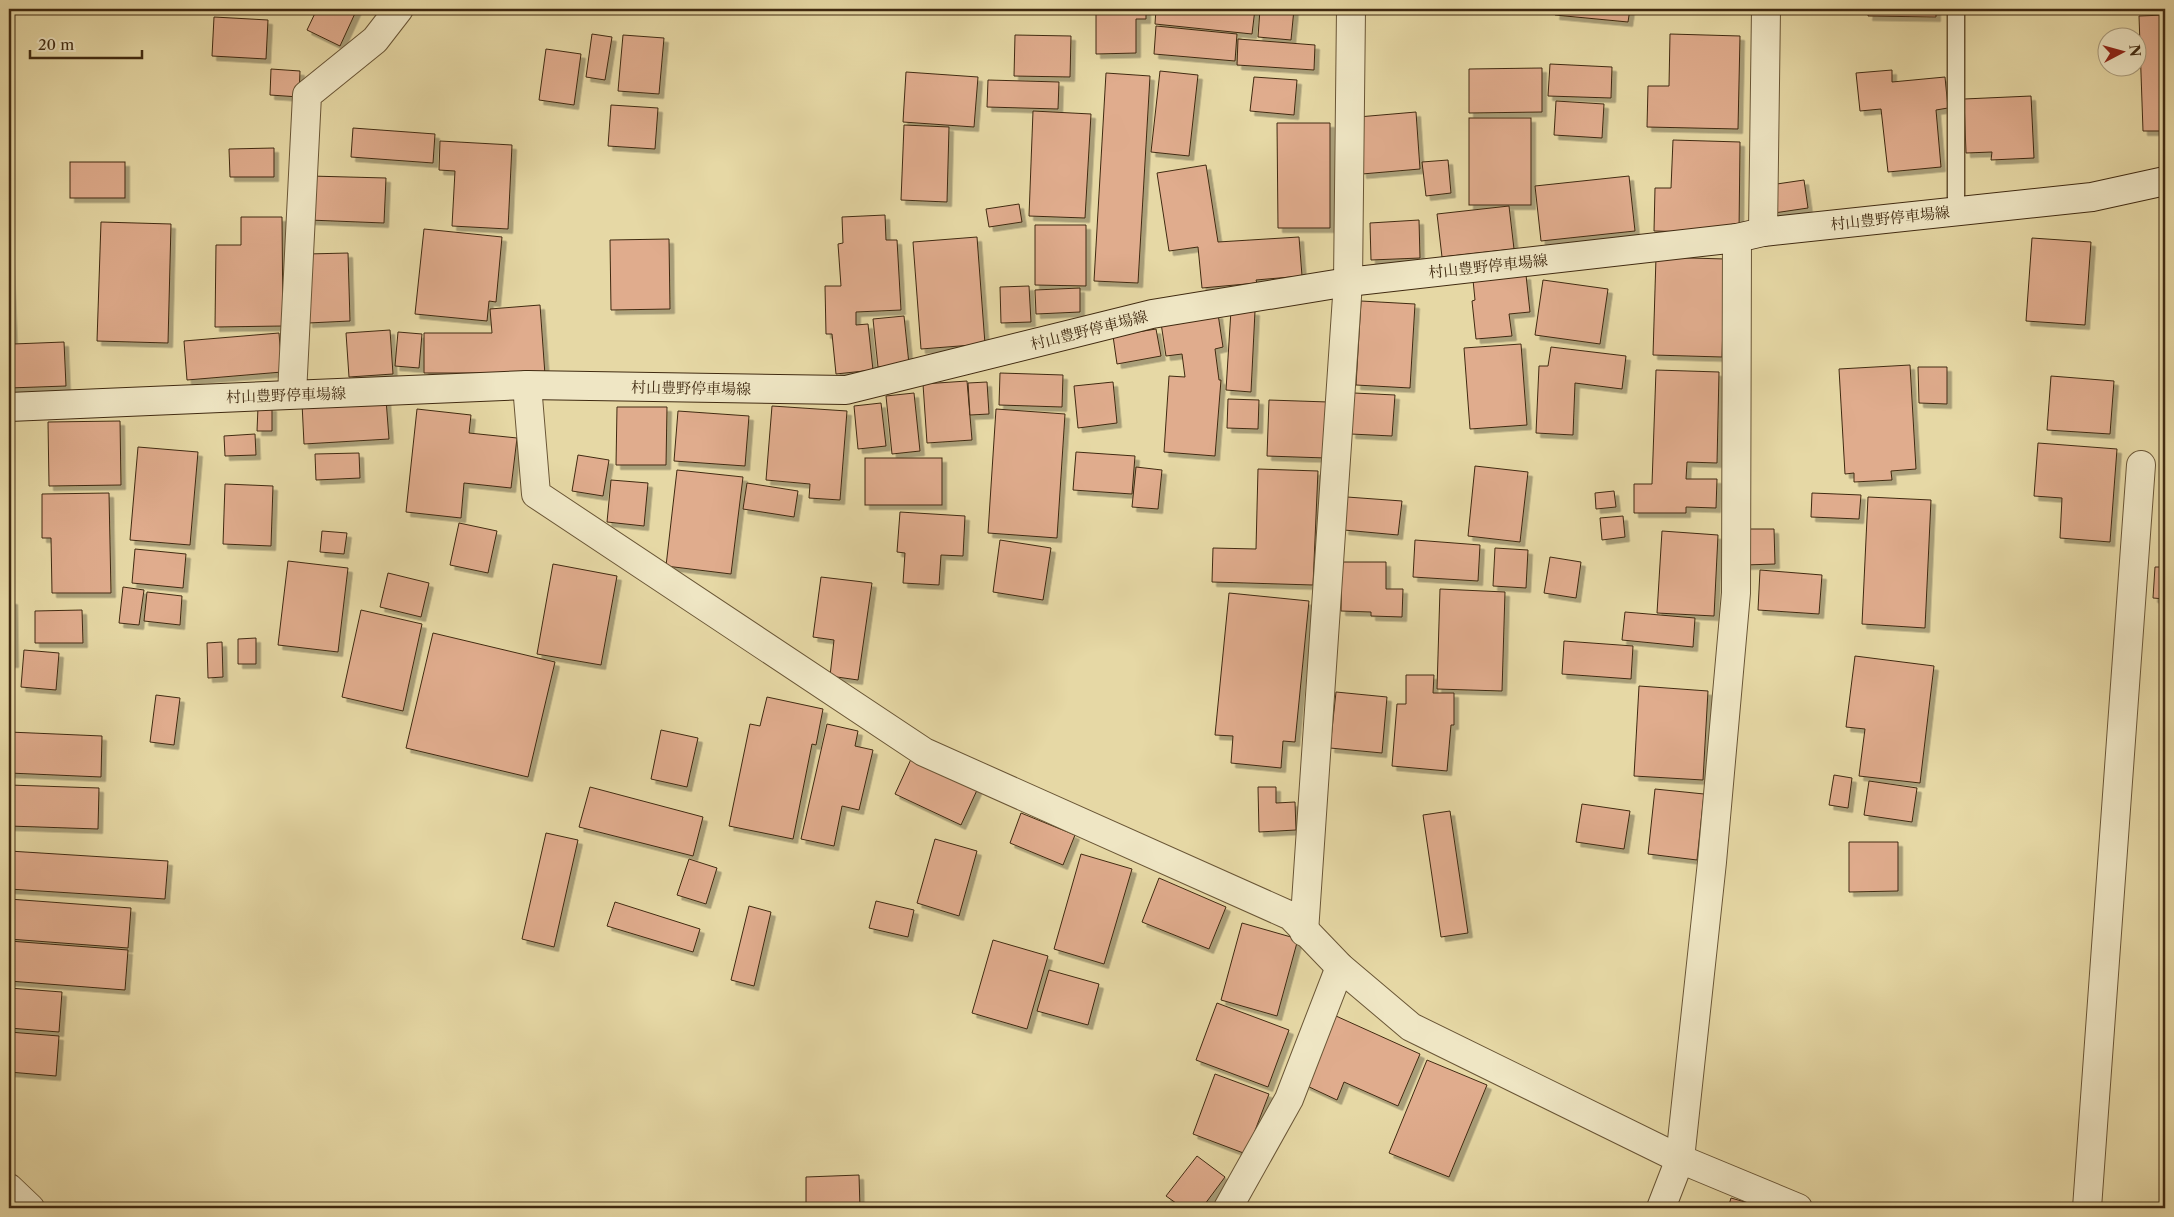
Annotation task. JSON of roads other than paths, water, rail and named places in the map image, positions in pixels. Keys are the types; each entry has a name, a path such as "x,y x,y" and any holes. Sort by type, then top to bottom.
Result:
{"street":[{"path":"292,394 307,95 375,40 399,9"},
{"path":"1304,932 1348,282 1351,9"},
{"path":"1763,232 1766,9"},
{"name":"村山豊野停車場線","path":"9,407 527,385 846,390 1152,314 1348,282 1737,238 1763,232 2092,197 2165,181"},
{"path":"1661,1208 1680,1159 1712,862 1736,593 1737,238"},
{"path":"527,385 536,494 924,752 1291,916 1304,932 1340,967 1410,1027 1680,1159 1798,1208"},
{"path":"2087,1208 2142,465"},
{"path":"1228,1208 1289,1099 1340,967"},
{"path":"9,1188 30,1208"}],"lane":[{"path":"1956,9 1956,211"}]}
